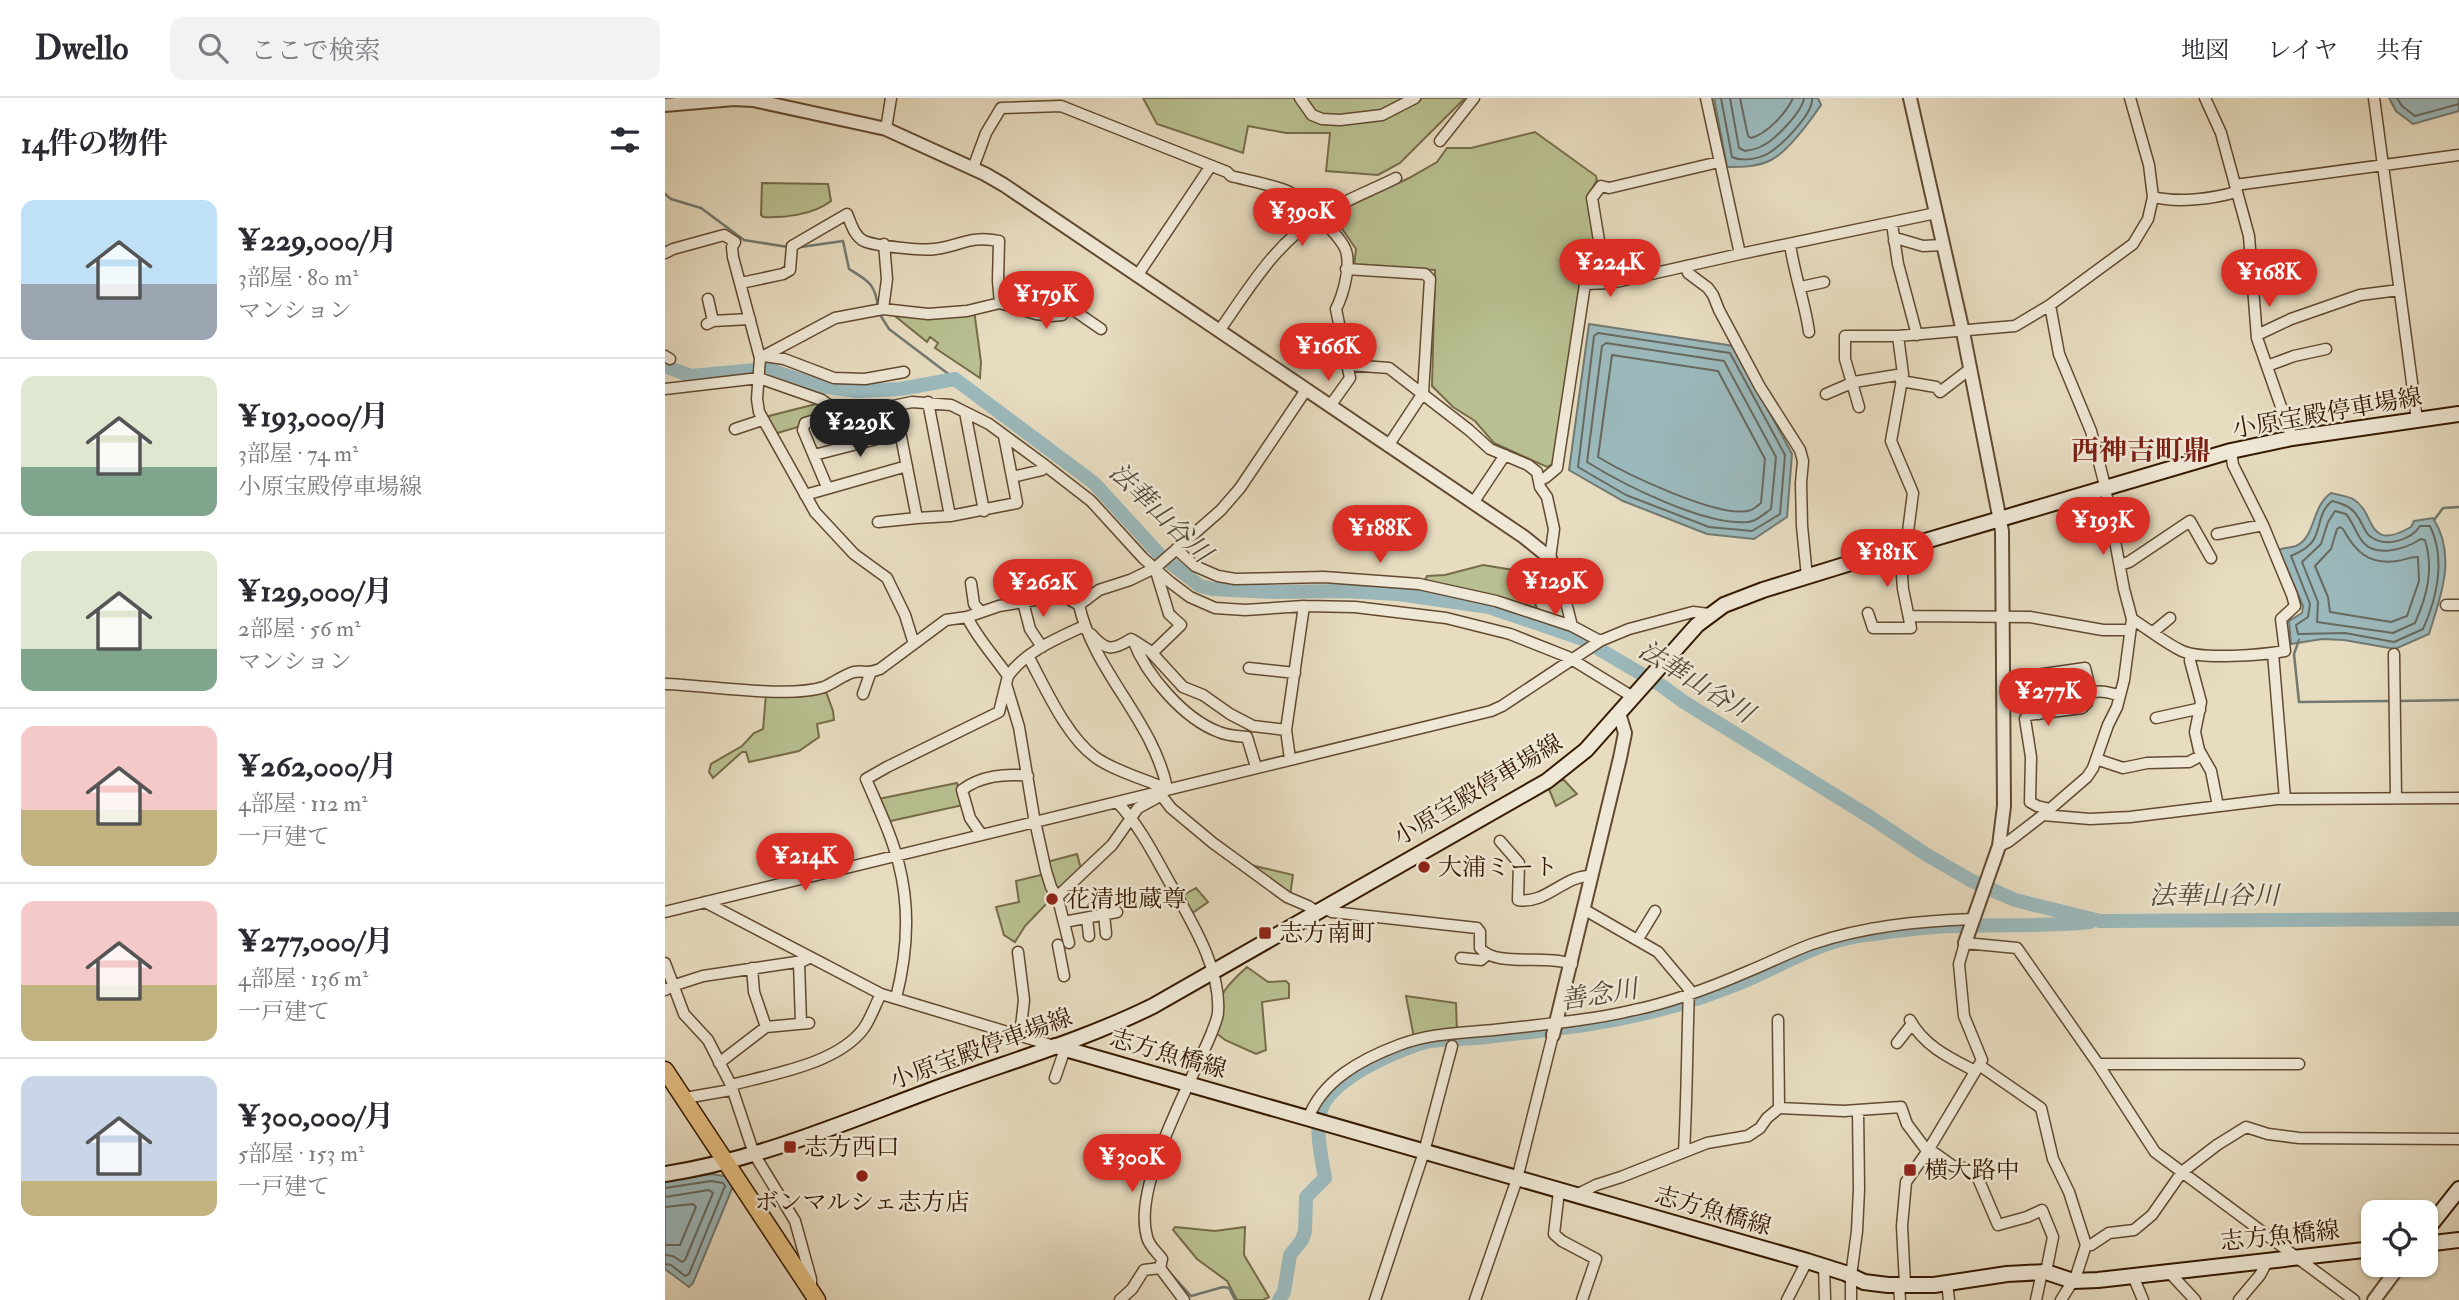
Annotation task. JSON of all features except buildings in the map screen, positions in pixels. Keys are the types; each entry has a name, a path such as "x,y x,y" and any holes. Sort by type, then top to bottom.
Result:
{"main road":[{"name":"小原宝殿停車場線","path":"665,1174 727,1163 1060,1048 1120,1022 1212,973 1546,781 1586,750 1697,625 1709,614 1744,597 2231,451 2292,438 2459,414"},
{"name":"志方魚橋線","path":"1060,1048 1190,1083 1316,1122 1901,1290 2007,1274 2044,1272 2073,1281 2361,1250"},
{"path":"665,1070 814,1294"},
{"path":"2438,1222 2459,1189"},
{"path":"2438,1240 2459,1240"}],"street":[{"path":"886,129 891,98"},
{"path":"1300,98 1312,115 1322,119 1340,120 1382,115 1415,98"},
{"path":"1440,141 1474,98"},
{"path":"1706,98 1740,254"},
{"path":"1901,1290 1902,1226 1907,1177 1928,1151 1982,1055 1967,1025 1962,1004 1959,964 1999,846 2004,806 2000,520 1970,369 1910,98"},
{"path":"1859,407 1845,359 1845,336 1917,335 2015,326 2050,305 2133,244 2148,219 2153,197 2149,165 2130,98"},
{"path":"2205,98 2221,133 2249,236 2257,335 2292,438"},
{"path":"2374,98 2417,421"},
{"path":"665,105 753,99 886,129 1003,185 1538,546 1558,570 1572,626"},
{"path":"973,169 986,134 1001,108 1061,106 1139,135 1210,167 1256,184 1287,190 1305,203 1338,237 1346,250 1345,292 1336,309 1350,378 1330,406"},
{"path":"2153,197 2213,197 2236,188 2459,155"},
{"path":"1611,283 1602,259 1592,198 1601,186 1609,188 1719,162"},
{"path":"1137,276 1210,167"},
{"path":"1219,331 1275,253 1318,217 1396,178"},
{"path":"1545,478 1557,468 1585,284 1611,283 1936,213"},
{"path":"741,283 790,270 792,246 847,214 854,231 863,240 884,244 932,250 974,238 999,241 1000,303"},
{"path":"1892,223 1898,264 1917,335"},
{"path":"665,253 724,234 735,242 732,247 733,257 762,357 757,405 762,420 815,512 846,546 887,578 905,615 914,644"},
{"path":"1894,240 1923,246 1943,245"},
{"path":"883,309 887,279 884,244"},
{"path":"1790,244 1809,332"},
{"path":"1686,267 1688,273 1713,295 1761,387 1800,450 1803,461 1802,526 1807,577"},
{"path":"1346,269 1425,274 1430,279 1423,393 1388,446"},
{"path":"1801,287 1825,282"},
{"path":"2257,335 2291,319 2360,295 2399,290"},
{"path":"708,299 710,323 750,319"},
{"path":"762,357 835,318 883,309 928,314 967,311 1000,303 1051,316 1062,315 1066,309 1072,309 1101,329"},
{"path":"1999,846 2047,812 2087,777 2125,680 2132,619 2091,431 2059,354 2050,305"},
{"path":"1868,613 1873,628 1911,628 1903,590 1903,548 1913,493 1891,441 1902,378 1898,336"},
{"path":"2267,366 2294,356 2326,349"},
{"path":"762,357 784,359 834,378 865,379 904,372"},
{"path":"1349,365 1389,368 1469,430 1489,449 1528,465 1537,472 1540,486 1547,497 1553,529 1550,558"},
{"path":"1826,394 1851,383 1902,378 1936,387 1940,392 1970,369"},
{"path":"665,389 759,378 822,400 836,410"},
{"path":"665,380 678,387"},
{"path":"1079,605 1099,590 1130,580 1159,565 1221,510 1240,488 1306,390"},
{"path":"827,487 803,430 805,423 825,417 836,410 912,402 951,405 989,424 1091,501 1159,565 1170,582 1190,597 1215,608 1245,610 1304,606 1356,607 1426,614 1510,634 1574,660 1635,695"},
{"path":"928,402 950,516"},
{"path":"894,406 917,518"},
{"path":"965,412 984,511"},
{"path":"735,429 762,420"},
{"path":"814,455 900,433"},
{"path":"878,522 950,516 1017,503 1004,436"},
{"path":"2132,619 2191,654 2285,651 2281,620 2295,606 2263,525 2233,465 2231,451"},
{"path":"1473,503 1505,455"},
{"path":"805,495 907,466"},
{"path":"1012,477 1042,470"},
{"path":"2120,565 2129,562 2190,521 2211,558"},
{"path":"2217,534 2263,525"},
{"path":"1176,548 1195,566 1218,576 1235,579 1324,577 1419,584 1496,600 1572,626 1600,641"},
{"path":"1152,653 1181,625 1169,614 1159,565"},
{"path":"971,583 974,604 980,611"},
{"path":"665,684 799,690 823,687 858,671 870,674 880,670 946,620 1023,602 1066,597 1079,605 1084,628 1148,737 1159,760 1162,791"},
{"path":"1023,602 1030,629 1042,646"},
{"path":"2446,605 2459,605"},
{"path":"1290,759 1286,730 1304,606"},
{"path":"665,912 1491,711 1600,641 1629,629 1693,612 1709,614"},
{"path":"1910,616 2030,617 2103,630 2129,630"},
{"path":"967,617 979,640 987,647 1007,680 1019,727 1048,880 1057,897 1069,943"},
{"path":"2153,632 2170,618"},
{"path":"896,998 901,979 907,923 905,894 896,855 866,779 887,766 999,712 1007,680 1028,656 1042,646 1084,628"},
{"path":"1084,628 1105,647 1114,648 1133,640 1152,653 1183,687 1203,695 1253,726 1286,730"},
{"path":"1133,640 1148,670 1177,703 1219,732 1247,737 1256,767"},
{"path":"2273,653 2285,799"},
{"path":"2191,654 2190,661 2201,702 2195,732 2202,755 2214,779 2218,806"},
{"path":"2394,654 2396,798"},
{"path":"1028,656 1053,701 1090,753 1101,761 1160,786 1193,828 1287,897 1332,912 1477,928 1480,932 1480,948 1487,955 1495,958 1549,959 1572,964"},
{"path":"1249,668 1295,673"},
{"path":"2002,680 2085,668 2088,671 2091,693"},
{"path":"863,694 870,674"},
{"path":"2120,695 2100,691 2088,694 2086,706 2082,708 2028,715 2025,719 2031,757 2030,802 2047,812 2090,820 2285,799 2459,798"},
{"path":"2037,696 2039,714"},
{"path":"2156,718 2200,710"},
{"path":"1475,1300 1517,1180 1572,964 1625,733 1619,713"},
{"path":"2096,759 2123,768 2147,763 2189,762 2202,755"},
{"path":"981,834 970,818 962,790 1003,774 1028,776"},
{"path":"1057,897 1112,845 1138,808 1162,791"},
{"path":"1117,802 1157,856 1194,924 1212,973 1218,1013 1155,1164 1146,1204 1146,1235 1163,1259 1160,1268"},
{"path":"1500,841 1519,863 1518,900 1532,901 1583,875 1592,876"},
{"path":"705,902 804,960 881,994 1060,1048 1055,1078"},
{"path":"1585,910 1658,952 1689,989 1683,1152"},
{"path":"1638,940 1655,911"},
{"path":"1064,922 1117,912"},
{"path":"1104,915 1106,934"},
{"path":"1087,918 1089,936"},
{"path":"1316,1122 1317,1100 1340,1077 1370,1058 1430,1035 1503,1030 1625,1012 1688,995 1739,976 1793,951 1859,930 1941,920 1973,920"},
{"path":"1966,939 2017,948 2155,1152 2354,1300"},
{"path":"1058,945 1063,976"},
{"path":"1018,952 1024,1000 1020,1035"},
{"path":"1461,958 1482,960 1487,955"},
{"path":"670,988 703,976 804,960"},
{"path":"719,1063 766,1027 805,1023 804,960"},
{"path":"665,963 670,988 684,1014 708,1040 731,1088 754,1154 795,1221 814,1294"},
{"path":"752,968 754,992 766,1027"},
{"path":"685,1098 731,1088 823,1059 839,1051 864,1028 881,994"},
{"path":"1778,1020 1779,1108"},
{"path":"1897,1043 1911,1022 1937,1051 1977,1068 2041,1108 2053,1159 2069,1192 2086,1245 2073,1281 2061,1300"},
{"path":"1375,1300 1424,1152 1452,1046"},
{"path":"2098,1064 2299,1064"},
{"path":"1576,1195 1714,1141 1748,1136 1760,1128 1779,1108 1858,1110 1901,1107 1907,1124 1928,1151 1976,1176 1998,1225 2042,1210 2053,1237 2050,1265 2044,1272 2036,1300"},
{"path":"1851,1300 1859,1189 1858,1110"},
{"path":"2091,1245 2109,1233 2134,1230 2152,1215 2182,1172 2246,1127 2268,1134 2299,1138 2459,1139"},
{"path":"1559,1191 1554,1234 1596,1259 1582,1300"},
{"path":"2239,1300 2260,1275 2268,1260"},
{"path":"1787,1300 1807,1261"},
{"path":"1824,1266 1825,1299"},
{"path":"1120,1300 1132,1289 1144,1270 1160,1268"},
{"path":"1160,1268 1184,1300"},
{"path":"2169,1272 2195,1300"},
{"path":"2133,1276 2143,1300"},
{"path":"2374,1300 2391,1277"},
{"path":"1947,1283 1949,1300"}],"green space":[{"path":"1143,98 1465,98 1400,163 1378,175 1326,171 1330,133 1286,133 1248,126 1243,153 1157,124"},
{"path":"1535,132 1596,176 1597,180 1588,196 1604,271 1601,275 1581,276 1554,463 1547,467 1494,443 1475,421 1453,407 1432,386 1435,270 1354,266 1356,249 1332,214 1437,162 1447,148 1471,148"},
{"path":"762,183 828,184 831,201 816,210 798,215 763,217"},
{"path":"974,310 981,362 980,378 935,348 938,343 930,337 927,342 895,316"},
{"path":"820,403 823,414 802,419 798,427 774,434 765,417"},
{"path":"1483,565 1519,571 1539,612 1427,584 1425,580 1427,576 1445,575"},
{"path":"825,689 834,720 817,724 819,737 799,751 749,762 746,752 742,752 713,778 709,772 711,764 742,746 754,733 763,729 766,694"},
{"path":"1564,780 1577,794 1556,806 1548,787 1556,781"},
{"path":"957,783 963,805 886,822 878,799"},
{"path":"1077,854 1082,872 1058,894 1047,862"},
{"path":"1251,865 1293,875 1290,896"},
{"path":"1045,874 1051,894 1047,903 1025,926 1015,942 1004,935 996,907 1019,902 1016,881"},
{"path":"1196,888 1208,902 1191,914 1180,897"},
{"path":"1247,967 1268,982 1286,981 1289,984 1289,998 1262,1002 1266,1050 1256,1054 1216,1033 1222,996 1230,983"},
{"path":"1406,996 1456,1003 1457,1032 1414,1038"},
{"path":"1175,1227 1215,1231 1245,1227 1244,1255 1269,1297 1263,1300 1237,1300 1227,1281 1197,1259 1173,1230"}],"water":[{"path":"1714,98 1818,98 1821,105 1799,135 1778,156 1755,165 1727,167"},
{"path":"2389,98 2459,98 2459,111 2413,124 2396,111"},
{"path":"1589,324 1734,346 1792,454 1787,517 1754,539 1707,534 1623,501 1569,470"},
{"path":"2331,493 2353,499 2366,513 2374,528 2386,536 2411,527 2414,521 2433,518 2444,547 2445,576 2429,634 2395,649 2344,640 2322,639 2291,644 2289,621 2302,613 2303,606 2279,550 2302,542 2311,529 2320,506"},
{"path":"712,1174 729,1177 734,1184 689,1287 665,1269 665,1181"}],"waterway":[{"path":"665,194 671,199 701,208 744,240 788,247"},
{"path":"794,248 843,241 849,269 869,284 875,293 878,307"},
{"path":"879,313 889,329 955,379"},
{"name":"法華山谷川","path":"665,366 691,376 766,369 820,386 857,391 900,389 955,379 1094,483 1160,555 1200,586 1273,592 1344,591 1398,594 1489,607 1580,638 1662,686 1927,855 1972,881 2015,900 2100,921 2459,919"},
{"path":"2434,520 2443,508 2459,507"},
{"path":"2299,640 2294,654 2299,702 2391,701"},
{"path":"2398,701 2459,700"},
{"name":"善念川","path":"1279,1300 1284,1292 1290,1255 1302,1240 1305,1231 1306,1197 1325,1178 1319,1136 1323,1105 1347,1080 1382,1059 1435,1040 1556,1029 1679,1005 1755,977 1842,939 1940,927 2090,922"},
{"path":"2441,1223 2459,1201"},
{"path":"1126,1289 1140,1267 1158,1263"},
{"path":"1164,1266 1191,1296 1223,1287 1229,1288 1235,1300"}],"place":[{"name":"大浦ミート","path":"1424,867"},
{"name":"花清地蔵尊","path":"1052,899"},
{"name":"志方南町","path":"1265,933"},
{"name":"志方西口","path":"790,1147"},
{"name":"横大路中","path":"1910,1170"},
{"name":"ボンマルシェ志方店","path":"862,1176"}],"district":[{"name":"西神吉町鼎","path":"2141,451"}]}
